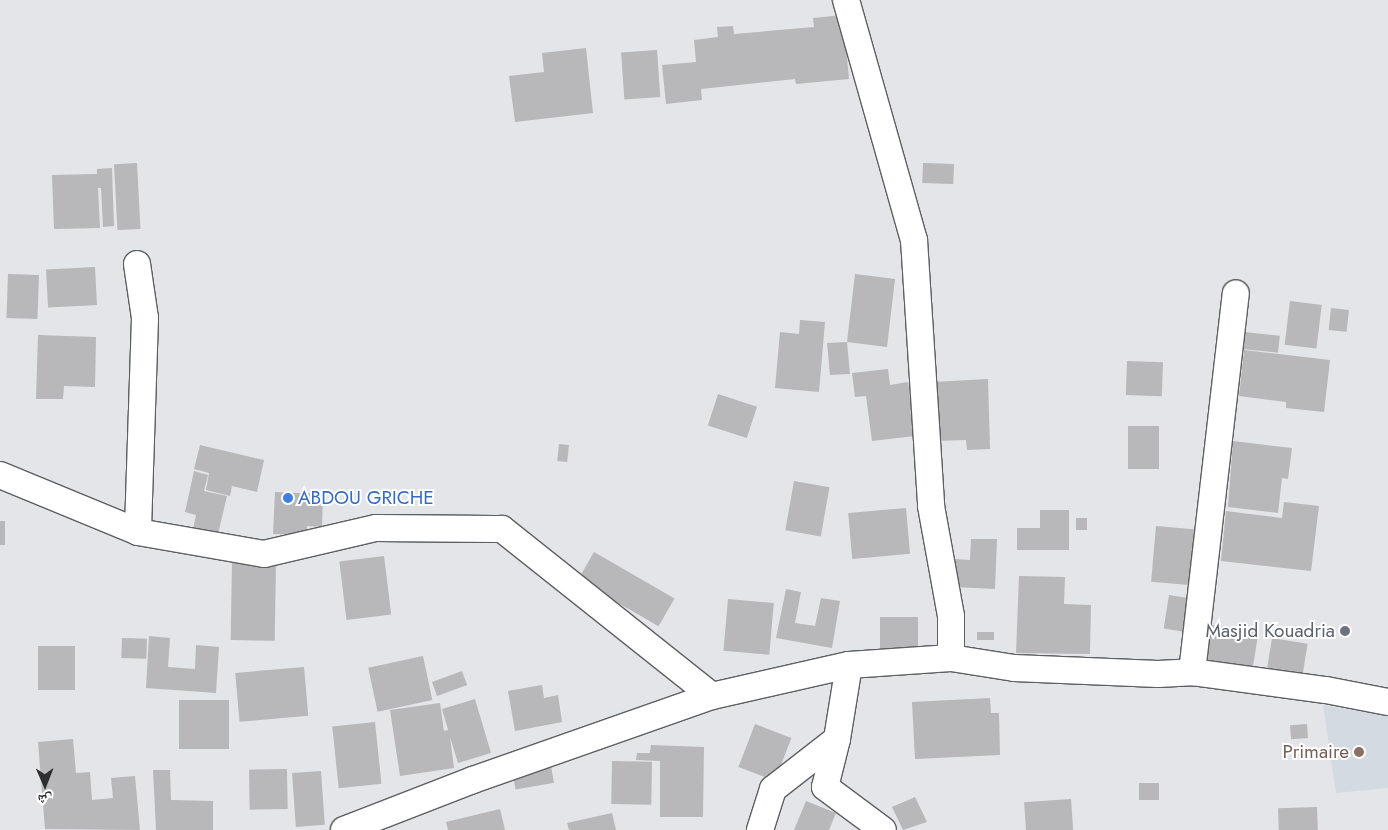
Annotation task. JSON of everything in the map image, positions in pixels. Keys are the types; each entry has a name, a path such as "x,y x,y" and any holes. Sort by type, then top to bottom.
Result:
{"street":[{"path":"846,0 914,240 931,506 951,616 951,658"},
{"path":"138,264 145,318 138,532"},
{"path":"1192,672 1236,294"},
{"path":"0,476 138,532 264,554 376,528 502,529 712,696"},
{"path":"344,830 473,780 712,696 849,665 951,658 1014,668 1158,674 1192,672 1326,690 1388,702"},
{"path":"849,665 837,740 825,787 883,830"},
{"path":"760,830 773,789 837,740"}],"shaded area":[{"name":"Primaire","path":"1323,705 1388,716 1388,788 1336,793"}],"building":[{"path":"843,15 849,79 796,84 795,79 701,89 702,100 666,104 662,65 696,62 694,40 718,37 717,27 733,26 734,34 814,27 813,18"},
{"path":"586,48 593,113 515,122 509,76 544,72 542,53"},
{"path":"657,50 660,97 624,99 621,53"},
{"path":"137,163 140,229 117,230 114,164"},
{"path":"923,163 954,164 953,184 922,183"},
{"path":"112,168 114,226 103,227 101,188 98,188 100,228 54,229 52,175 97,174 97,169"},
{"path":"95,267 97,305 48,308 46,270"},
{"path":"8,274 39,275 37,319 6,318"},
{"path":"855,274 895,279 887,347 847,342"},
{"path":"1290,301 1322,305 1316,349 1285,345"},
{"path":"1331,308 1349,310 1347,332 1329,330"},
{"path":"800,320 825,322 819,392 775,388 780,332 799,334"},
{"path":"1244,332 1280,336 1278,353 1242,349"},
{"path":"38,335 96,337 95,387 64,386 63,399 36,399"},
{"path":"847,342 850,374 830,375 827,343"},
{"path":"1244,350 1330,360 1324,412 1286,408 1286,402 1239,396"},
{"path":"1127,361 1163,362 1162,396 1126,395"},
{"path":"888,369 890,385 908,382 915,436 872,441 866,396 855,397 852,373"},
{"path":"988,379 990,449 967,450 966,440 935,441 933,382"},
{"path":"718,394 757,407 747,438 708,425"},
{"path":"1128,426 1159,426 1159,469 1128,469"},
{"path":"1233,441 1292,448 1288,479 1282,478 1278,513 1228,507"},
{"path":"559,444 569,445 567,462 557,461"},
{"path":"200,445 264,460 257,492 232,486 230,496 206,490 209,473 194,469"},
{"path":"194,471 208,475 204,491 227,496 218,534 193,529 196,515 185,512"},
{"path":"794,481 829,487 821,536 785,530"},
{"path":"275,492 323,494 322,527 307,526 306,535 273,534"},
{"path":"1284,502 1319,506 1311,571 1221,561 1226,511 1282,518"},
{"path":"906,508 910,554 852,559 848,513"},
{"path":"1040,510 1069,510 1069,550 1017,550 1017,528 1040,528"},
{"path":"1076,518 1087,518 1087,530 1076,530"},
{"path":"0,521 5,521 5,545 0,545"},
{"path":"1156,526 1199,530 1194,586 1151,582"},
{"path":"971,539 997,539 995,589 954,587 955,559 970,560"},
{"path":"594,552 675,598 659,626 578,580"},
{"path":"384,556 391,615 347,620 339,561"},
{"path":"232,563 276,564 275,641 231,640"},
{"path":"1019,576 1065,577 1064,604 1091,605 1090,654 1016,653"},
{"path":"786,589 801,592 795,623 815,626 821,598 840,601 832,648 776,638"},
{"path":"1169,595 1194,599 1188,632 1164,629"},
{"path":"728,599 774,603 769,655 723,651"},
{"path":"880,617 918,617 918,649 880,649"},
{"path":"1212,625 1258,632 1253,668 1206,661"},
{"path":"977,632 994,632 994,640 977,640"},
{"path":"149,636 170,638 168,667 195,669 196,645 219,647 216,693 146,688"},
{"path":"122,638 147,639 146,659 121,658"},
{"path":"1272,638 1308,644 1303,675 1267,670"},
{"path":"38,646 75,646 75,690 38,690"},
{"path":"423,656 432,700 378,712 368,668"},
{"path":"304,667 308,716 240,722 235,673"},
{"path":"462,671 467,685 437,696 432,682"},
{"path":"542,685 544,698 558,695 562,722 515,731 508,691"},
{"path":"990,698 991,713 999,713 1000,755 915,759 912,702"},
{"path":"475,699 491,753 458,763 450,737 454,768 400,776 390,710 440,703 444,731 448,730 442,709"},
{"path":"179,700 229,700 229,749 179,749"},
{"path":"375,722 381,784 339,788 332,726"},
{"path":"755,724 791,738 775,781 739,767"},
{"path":"1307,724 1308,738 1291,739 1290,725"},
{"path":"73,739 76,773 90,772 92,800 113,798 111,778 135,776 140,830 45,829 38,742"},
{"path":"651,745 704,747 703,817 660,817 660,761 636,760 637,753 650,753"},
{"path":"612,761 652,762 651,805 611,804"},
{"path":"551,766 554,783 516,790 513,773"},
{"path":"287,769 288,809 250,810 249,770"},
{"path":"153,770 170,770 171,800 213,801 213,830 156,830"},
{"path":"321,771 325,825 296,827 292,773"},
{"path":"1139,783 1159,783 1159,800 1139,800"},
{"path":"915,797 927,822 903,830 892,807"},
{"path":"1071,799 1073,830 1026,830 1024,802"},
{"path":"806,801 836,813 829,830 794,830"},
{"path":"1317,807 1318,830 1279,830 1278,808"},
{"path":"500,809 505,830 448,830 446,822"},
{"path":"612,813 616,830 569,830 567,823"}],"place":[{"name":"ABDOU GRICHE","path":"288,498"},
{"name":"Masjid Kouadria","path":"1345,631"},
{"name":"Primaire","path":"1359,752"}]}
